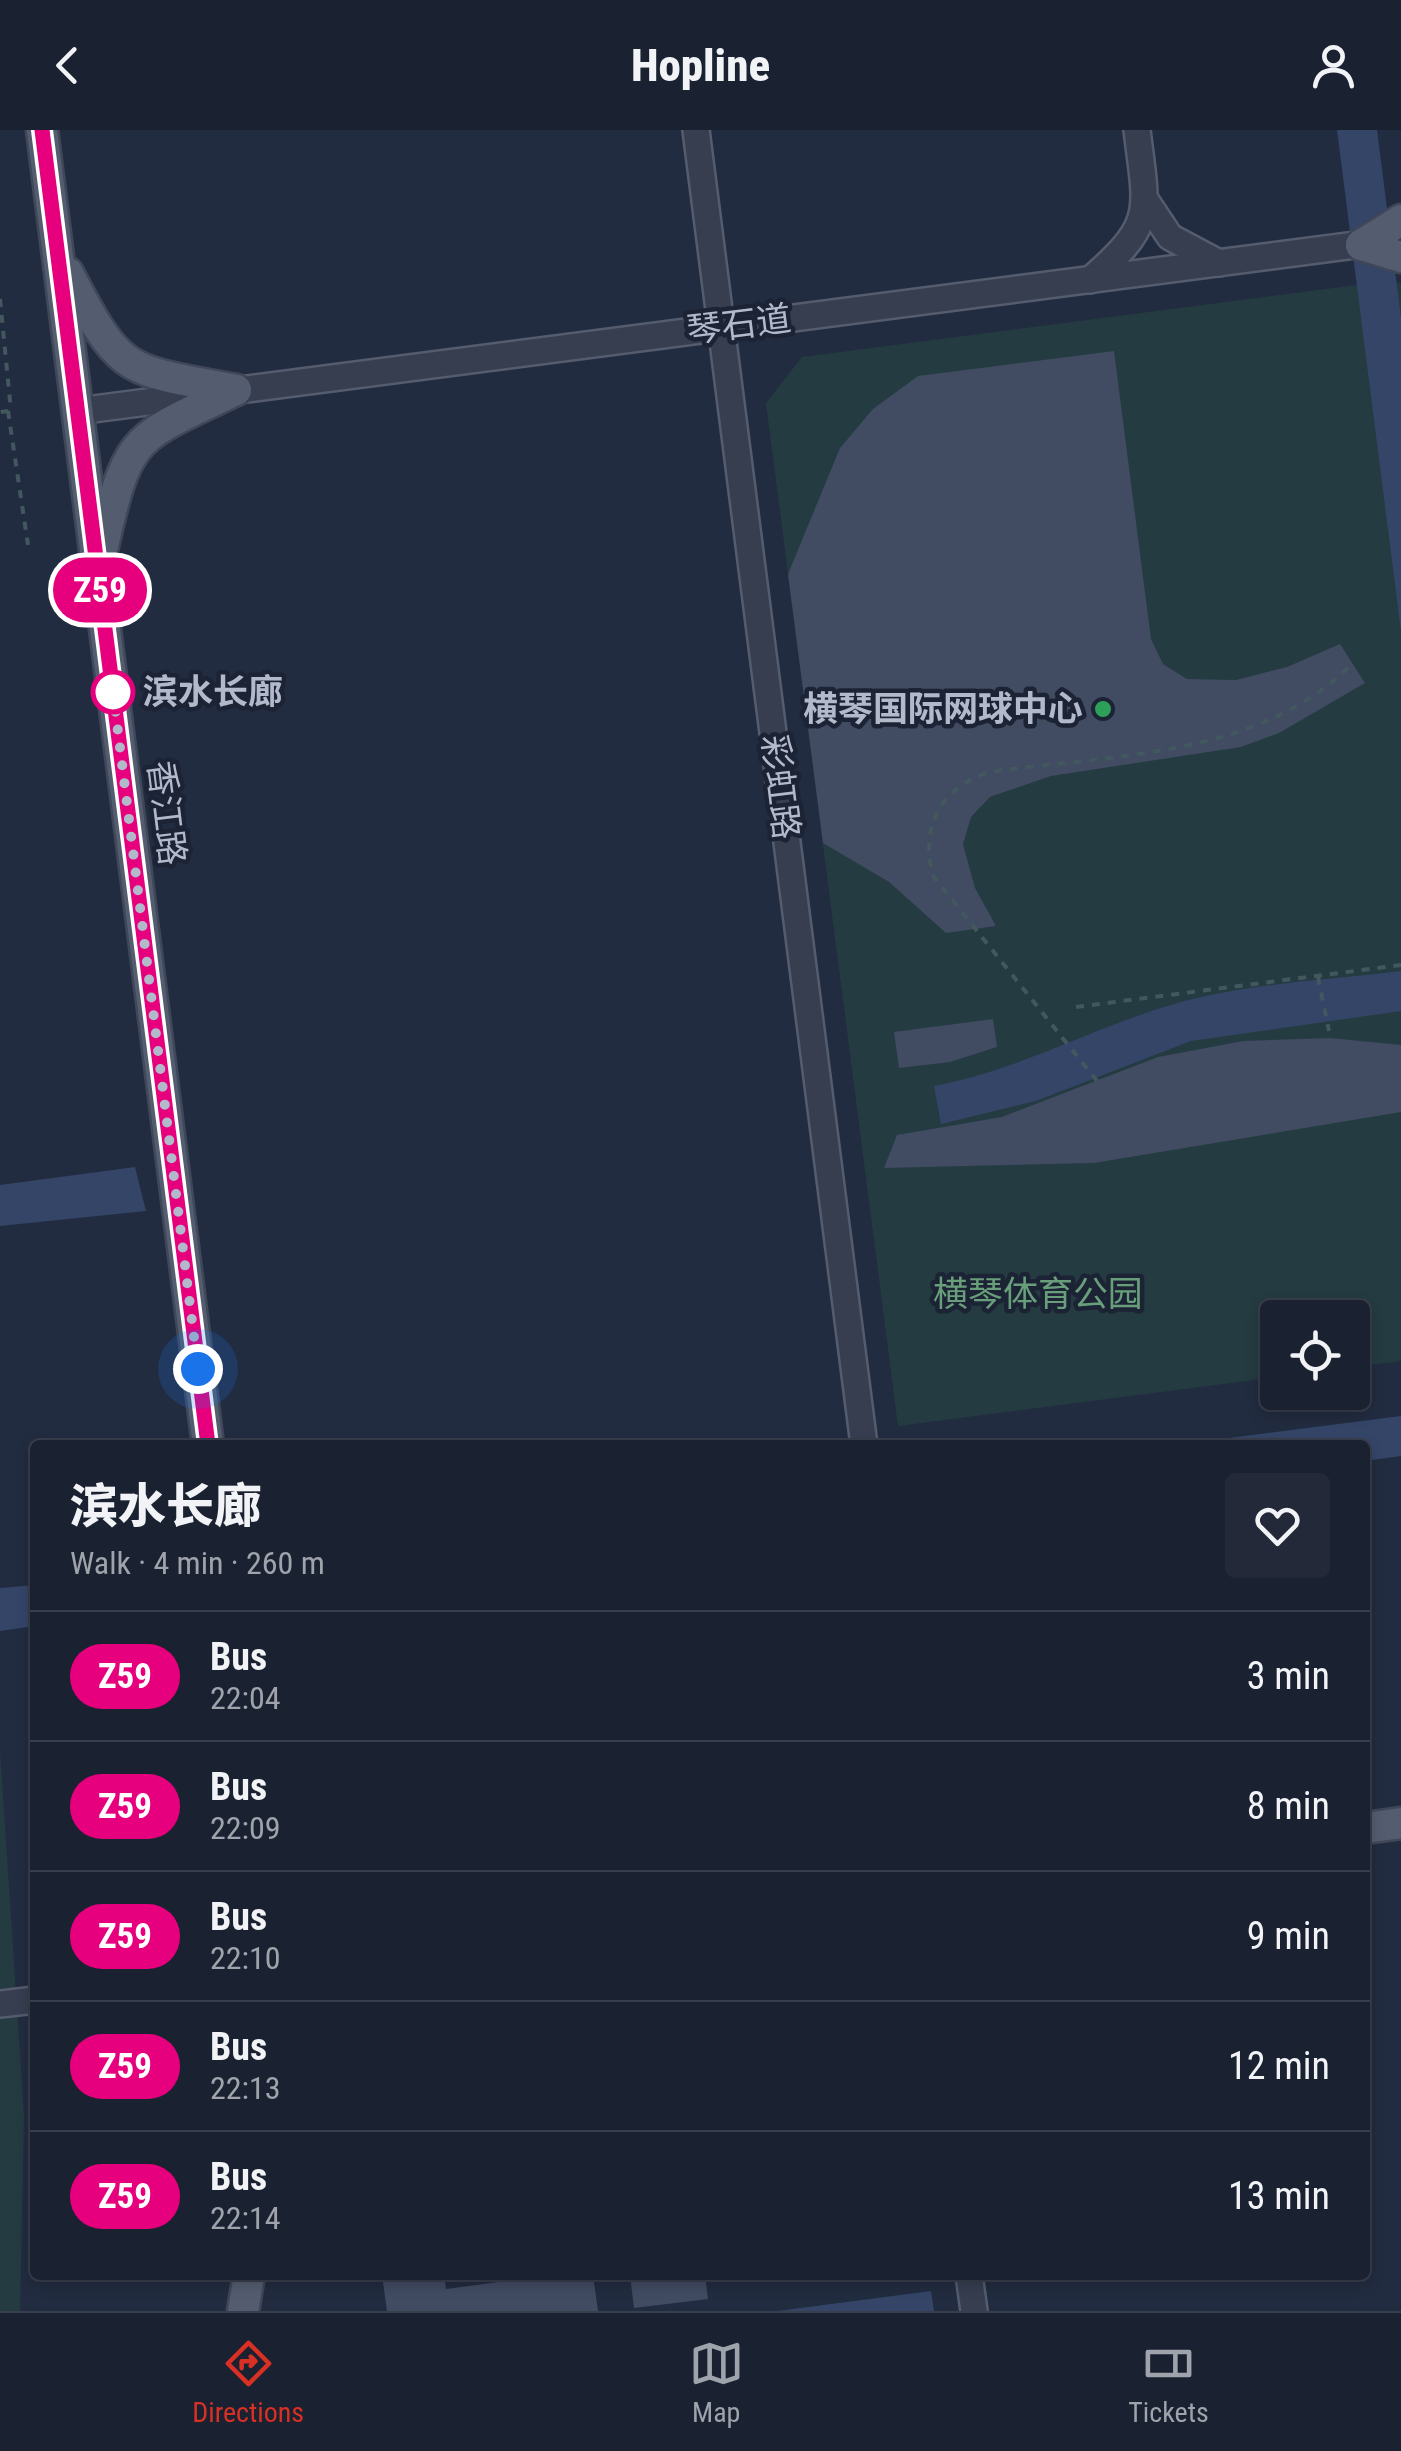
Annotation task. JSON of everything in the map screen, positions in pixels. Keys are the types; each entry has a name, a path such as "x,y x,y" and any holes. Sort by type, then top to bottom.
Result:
{"main road":[{"name":"香江路","path":"42,130 207,1440"},
{"path":"1361,244 1401,220"},
{"path":"1361,244 1401,257"},
{"path":"58,254 97,329 122,359 158,375 236,390"},
{"path":"98,569 117,484 134,449 164,424 236,390"},
{"path":"1370,1827 1401,1823"},
{"path":"243,2311 249,2280"}],"street":[{"name":"彩虹路","path":"696,130 863,1440"},
{"path":"1090,280 1132,242 1146,201 1137,130"},
{"path":"1146,201 1170,237 1219,263"},
{"name":"琴石道","path":"78,411 1401,240"},
{"path":"0,2004 30,2001"},
{"path":"970,2280 974,2311"}],"path":[{"path":"0,299 8,411 28,544"},
{"path":"0,412 8,411"},
{"path":"1097,1081 932,876 928,838 942,802 971,778 989,772 1241,734 1302,706 1353,663"},
{"path":"1076,1007 1401,966"},
{"path":"1318,976 1329,1031"}],"green space":[{"name":"横琴国际网球中心","path":"1395,280 1401,284 1401,1361 1370,1365 1370,1300 1260,1300 1260,1379 898,1426 766,403 802,357"},
{"path":"0,1750 24,2116 20,2311 0,2311"}],"water":[{"path":"1337,130 1377,130 1401,318 1401,631"},
{"path":"1401,971 1401,1011 1191,1041 1036,1101 941,1124 934,1086 999,1069 1149,1012 1235,990"},
{"path":"135,1167 146,1211 0,1226 0,1185"},
{"path":"1401,1416 1401,1456 1370,1460 1370,1440 1213,1440"},
{"path":"30,1585 30,1627 0,1631 0,1588"},
{"path":"931,2291 934,2311 778,2311"}],"building":[{"path":"1114,351 1151,639 1163,664 1187,679 1236,680 1287,667 1340,644 1365,683 1279,733 1241,747 1051,776 990,797 971,817 963,844 975,888 996,926 946,933 889,882 823,843 788,574 840,448 873,409 918,376"},
{"path":"993,1019 997,1047 950,1062 899,1068 894,1032"},
{"path":"1330,1038 1401,1045 1401,1112 1094,1163 884,1168 897,1135 1002,1117 1158,1057 1243,1041"},
{"path":"383,2280 445,2280 446,2289 514,2280 594,2280 598,2311 387,2311"},
{"path":"631,2280 706,2280 708,2299 634,2308"}],"bus line":[{"name":"Z59","path":"42,130 207,1440"}],"place":[{"name":"滨水长廊","path":"113,692"},
{"name":"横琴国际网球中心","path":"1103,709"}],"route":[{"path":"113,692 112,684 198,1369"}],"park label":[{"name":"横琴体育公园","path":"1038,1294"}]}
